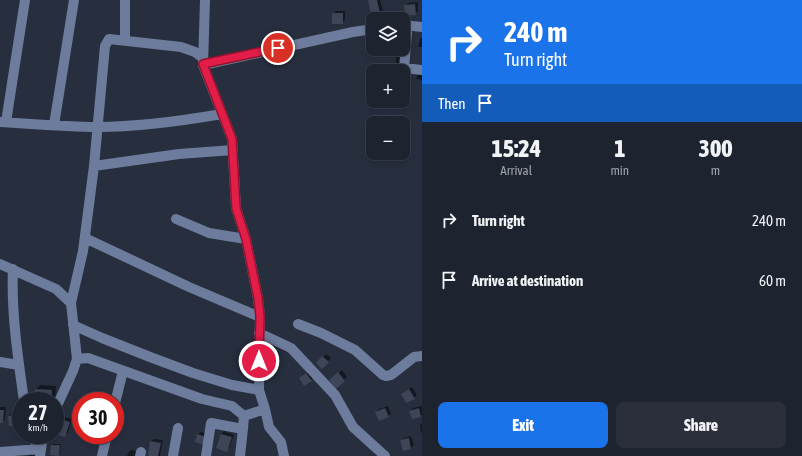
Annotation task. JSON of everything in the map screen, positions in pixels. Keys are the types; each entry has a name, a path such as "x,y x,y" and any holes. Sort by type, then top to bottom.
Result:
{"street":[{"path":"25,0 3,122 97,127 144,125 183,121 222,114"},
{"path":"54,125 74,0"},
{"path":"125,0 125,41"},
{"path":"205,0 203,61 232,139 236,208 246,239 258,298 260,316 258,390 265,409 269,427 281,442 284,456"},
{"path":"410,26 422,27"},
{"path":"203,61 366,30"},
{"path":"63,392 77,359 71,303 85,238 94,166 105,46 109,39 180,47 195,52 203,61"},
{"path":"405,56 404,68 422,70"},
{"path":"94,166 178,154 233,150"},
{"path":"176,219 209,233 246,239"},
{"path":"85,238 189,287 260,316"},
{"path":"0,264 56,289 71,303"},
{"path":"13,269 12,290 23,392"},
{"path":"298,324 321,333 355,350 386,376 391,375 414,357 422,356"},
{"path":"73,326 143,355 193,373 232,385 258,390"},
{"path":"259,333 291,348 335,395 353,427 385,456"},
{"path":"77,359 88,358 202,400 232,406 244,416"},
{"path":"0,362 19,365"},
{"path":"118,392 123,370"},
{"path":"244,416 265,409"},
{"path":"240,456 244,429 244,416"},
{"path":"206,456 212,423 244,429"},
{"path":"173,456 178,428"},
{"path":"35,444 40,453"},
{"path":"102,456 105,444"},
{"path":"0,452 40,453"}],"building":[{"path":"368,0 377,0 380,12 370,12"},
{"path":"415,4 416,15 410,16 410,12 405,12 404,5"},
{"path":"332,13 343,13 343,24 332,24"},
{"path":"322,356 329,362 322,369 316,363"},
{"path":"338,372 345,381 336,389 329,380"},
{"path":"306,373 312,381 304,386 299,378"},
{"path":"35,389 52,390 52,392 35,392"},
{"path":"409,389 415,399 406,403 401,394"},
{"path":"385,408 389,417 379,421 375,412"},
{"path":"419,408 421,417 412,419 409,411"},
{"path":"0,410 4,410 3,423 0,423"},
{"path":"8,416 12,416 12,426 9,426"},
{"path":"64,420 70,422 64,437"},
{"path":"197,434 207,437 204,445 195,442"},
{"path":"221,434 232,437 227,452 216,448"},
{"path":"409,438 411,449 403,451 400,440"},
{"path":"150,441 161,443 158,456 148,456"},
{"path":"51,445 60,445 59,456 50,455"}],"route":[{"path":"259,361 260,316 258,298 246,239 236,208 232,139 203,64 278,48"}]}
